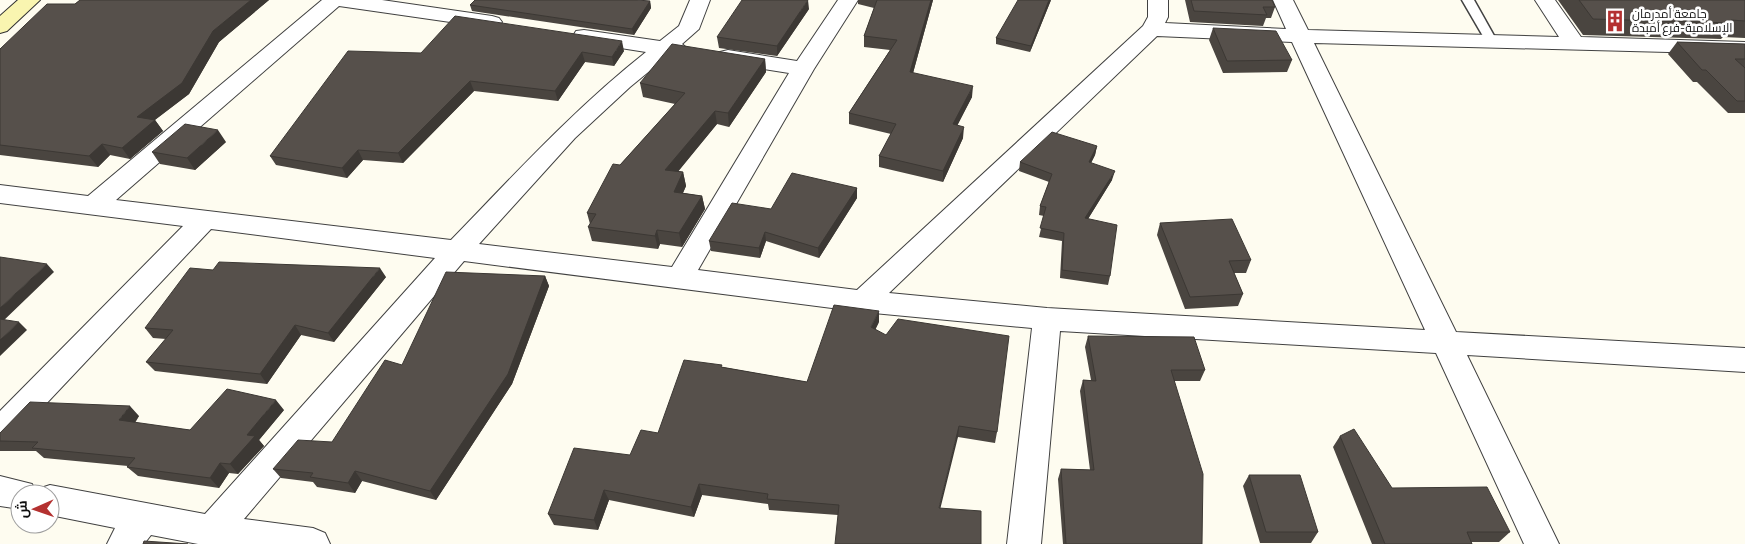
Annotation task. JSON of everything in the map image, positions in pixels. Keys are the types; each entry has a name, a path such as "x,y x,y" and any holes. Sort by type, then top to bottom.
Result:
{"street":[{"path":"0,27 30,0"},
{"path":"94,204 334,0"},
{"path":"340,0 508,25"},
{"path":"212,531 456,252 590,110 688,29 700,0"},
{"path":"680,278 803,69 848,0"},
{"path":"863,301 1152,29 1160,7 1158,0"},
{"path":"1283,0 1448,342 1542,544"},
{"path":"1545,0 1574,44"},
{"path":"1152,29 1301,36 1745,48"},
{"path":"568,34 803,69"},
{"path":"0,194 94,204 456,252 863,301 1047,319 1745,360"},
{"path":"0,432 206,220"},
{"path":"1024,544 1047,319"},
{"path":"60,504 133,531 212,531 313,544"}],"lane":[{"path":"1468,0 1492,41"}],"building":[{"path":"80,0 251,0 213,31 182,83 137,117 155,120 122,148 102,144 89,156 0,145 0,49 47,4 75,4"},
{"path":"475,0 650,1 632,29 470,5"},
{"path":"742,0 808,0 777,46 717,37"},
{"path":"877,0 931,0 910,72 973,86 953,124 964,127 943,171 879,156 896,124 849,113 897,40 864,36"},
{"path":"1018,0 1049,0 1031,46 996,38"},
{"path":"1191,0 1272,0 1275,7 1263,7 1267,15 1194,11"},
{"path":"1579,0 1745,0 1745,21 1731,20 1733,23 1593,19"},
{"path":"455,16 622,41 612,57 582,52 555,91 470,81 398,153 358,150 342,168 270,156 348,51 421,53"},
{"path":"1213,28 1276,31 1292,60 1227,61"},
{"path":"1677,42 1745,44 1745,59 1735,59 1745,68 1745,101 1737,101 1706,70 1702,70"},
{"path":"672,44 765,59 728,113 715,111 665,170 683,172 674,192 702,196 679,233 657,230 655,236 588,227 596,214 587,213 613,164 620,165 685,93 640,83"},
{"path":"185,124 218,130 187,158 152,152"},
{"path":"1052,132 1097,146 1089,162 1115,171 1085,218 1117,225 1110,276 1062,270 1064,233 1040,228 1046,207 1040,206 1052,174 1020,162"},
{"path":"792,173 857,188 818,248 765,232 759,248 709,241 732,203 771,209"},
{"path":"1232,219 1251,260 1229,261 1243,294 1190,297 1160,223"},
{"path":"0,257 47,264 0,308"},
{"path":"219,262 380,268 328,333 295,325 260,374 146,362 173,330 145,328 190,268 213,270"},
{"path":"446,272 545,276 508,374 430,491 355,471 348,483 310,477 313,473 273,469 298,440 332,442 385,360 402,365"},
{"path":"834,305 879,311 871,327 886,335 898,319 1009,336 997,432 959,426 939,508 981,511 981,544 835,544 839,505 767,499 768,494 699,484 691,507 604,490 594,520 548,514 574,448 630,455 641,430 658,433 684,360 722,365 721,367 807,382"},
{"path":"0,319 19,322 0,340"},
{"path":"1088,336 1194,337 1205,370 1171,370 1203,474 1202,544 1066,544 1061,469 1094,470 1083,380 1096,381"},
{"path":"227,389 276,400 247,435 255,436 230,464 220,463 210,478 127,467 135,458 32,448 38,442 0,441 0,433 30,402 130,406 119,420 190,430"},
{"path":"1354,429 1392,488 1487,487 1510,532 1467,532 1472,544 1385,544 1340,436"},
{"path":"1249,475 1300,475 1318,532 1266,532"},
{"path":"144,541 188,544 143,544"}],"place":[{"name":"جامعة أمدرمان الإسلامية-فرع أمبدة","path":"1615,21"}]}
